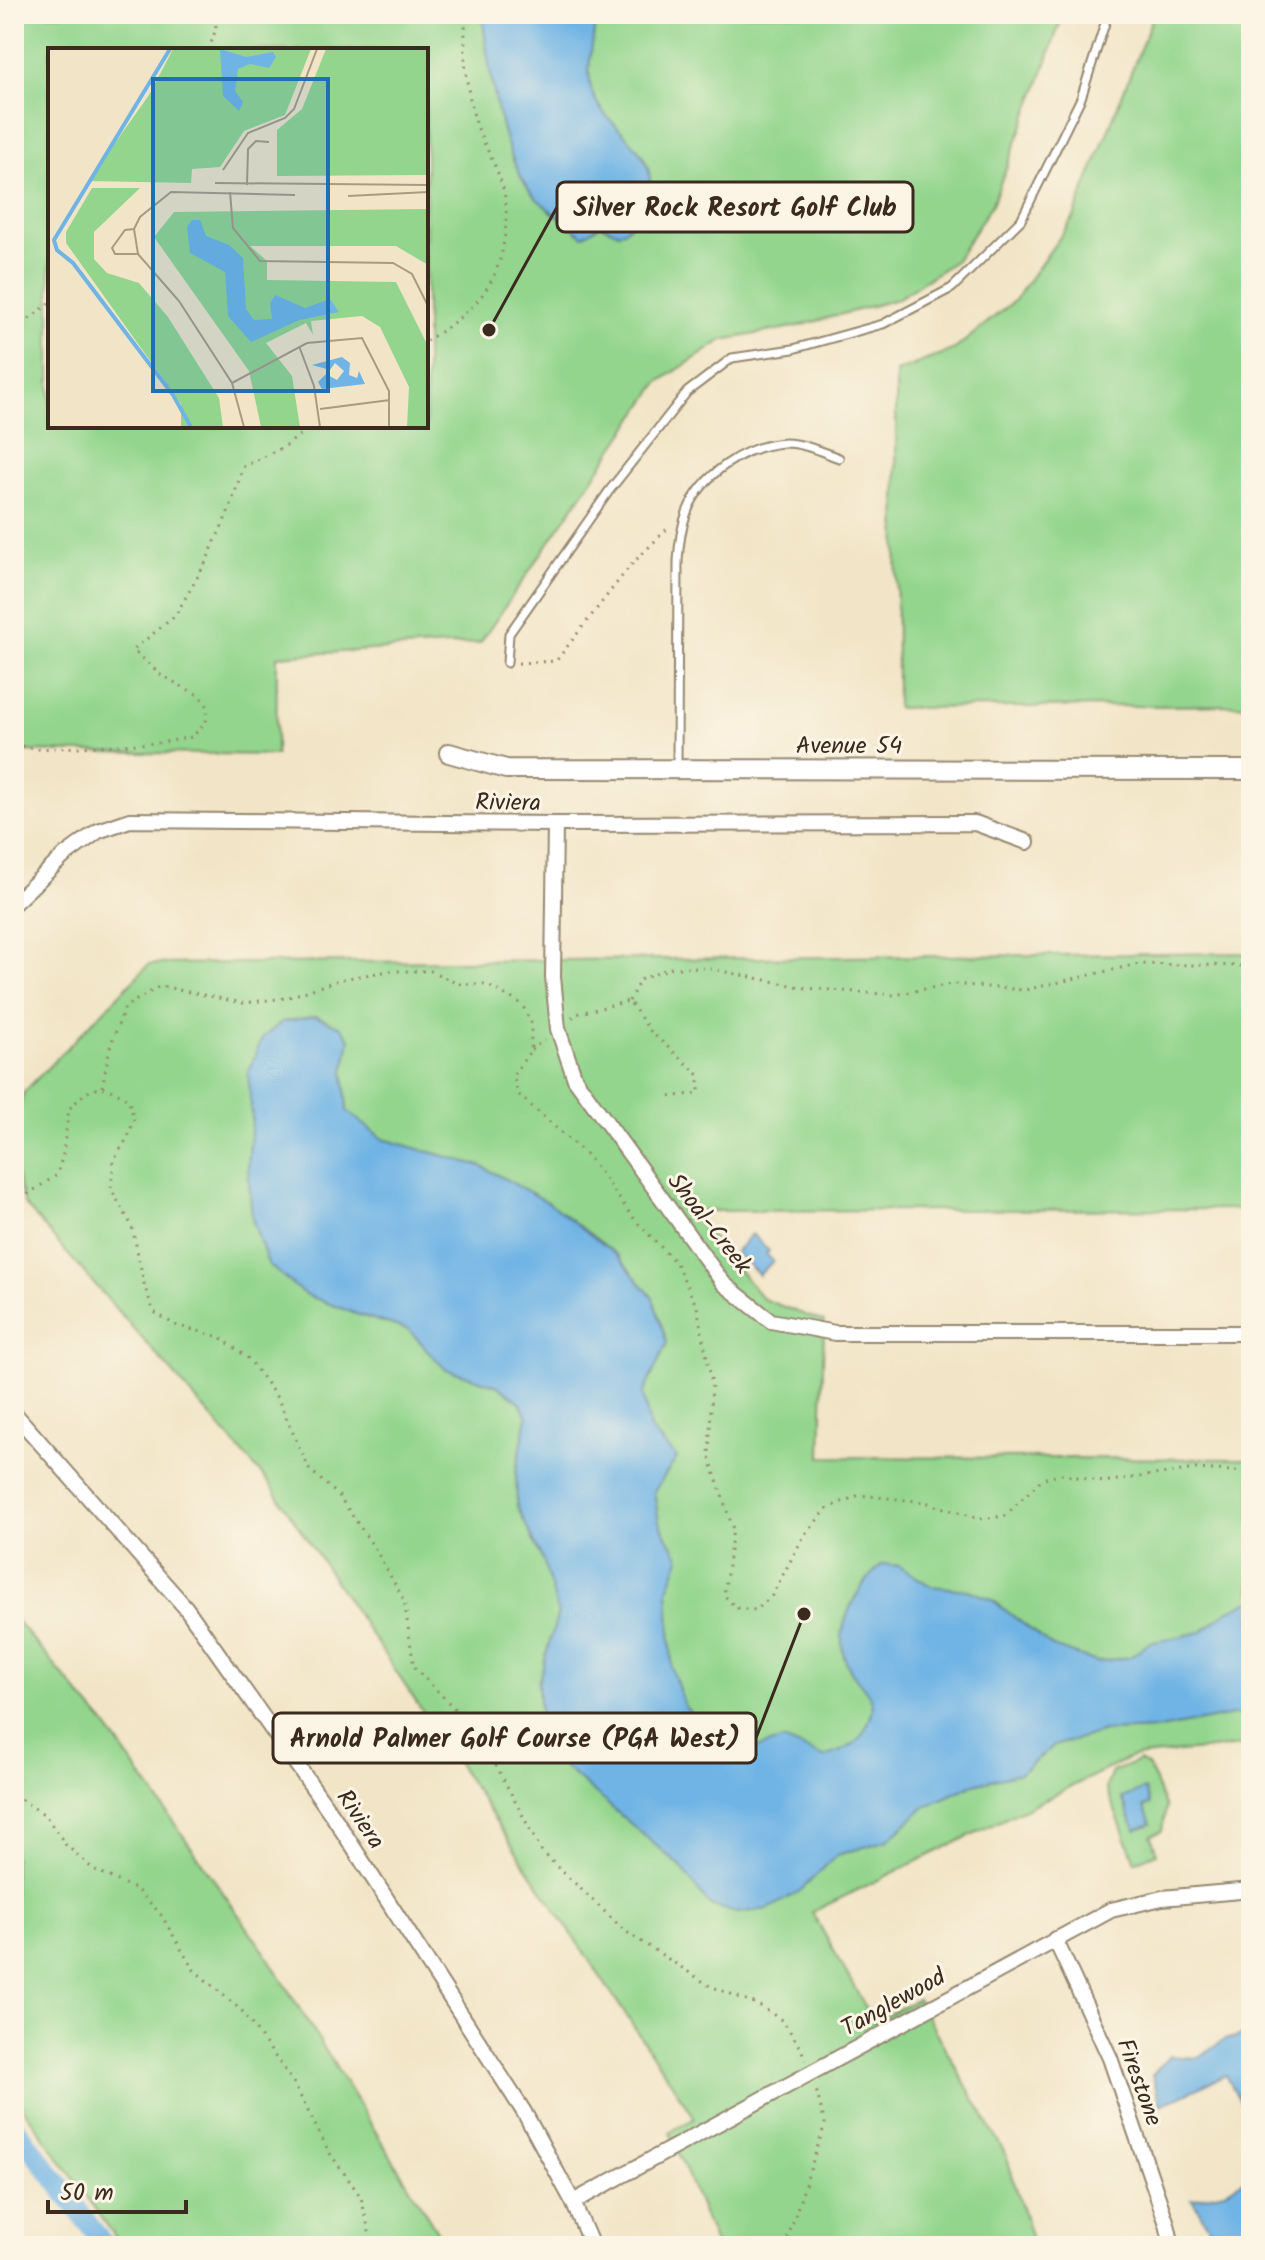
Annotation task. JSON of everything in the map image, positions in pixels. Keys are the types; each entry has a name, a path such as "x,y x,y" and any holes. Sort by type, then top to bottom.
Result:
{"street":[{"name":"Avenue 54","path":"449,753 506,769 1251,770"},
{"name":"Riviera","path":"14,903 64,856 98,831 130,820 555,824 975,823 1027,842"},
{"name":"Shoal-Creek","path":"555,824 553,977 558,1029 575,1079 724,1284 771,1321 835,1333 1251,1333"},
{"name":"Riviera","path":"14,1413 186,1608 333,1816 516,2099 573,2202 592,2246"},
{"name":"Tanglewood","path":"573,2202 1111,1910 1162,1898 1251,1890"},
{"name":"Firestone","path":"1055,1939 1110,2058 1172,2246"}],"lane":[{"path":"507,663 509,634 609,491 687,392 732,358 793,349 883,324 952,288 1021,220 1081,98 1108,14"},
{"path":"677,769 678,561 680,534 688,509 706,482 741,453 784,443 809,447 839,458"}],"path":[{"path":"210,48 216,28 215,14"},
{"path":"428,340 475,306 492,284 501,260 505,236 507,214 503,186 476,122 465,74 463,44 466,14"},
{"path":"14,337 20,326 48,305"},
{"path":"14,745 38,749 159,743 192,737 206,722 208,707 200,696 161,675 133,650 175,616 205,564 230,508 243,467 287,445 308,428"},
{"path":"507,663 556,661 630,566 688,509"},
{"path":"1251,966 1138,964 1025,990 951,984 894,995 806,988 706,968 670,968 640,980 629,1001 576,1014 531,1050 513,1075 518,1094 588,1156 635,1220 676,1263 697,1307 712,1384 709,1456 733,1529 724,1595 736,1608 756,1610 771,1597 805,1534 828,1508 859,1495 925,1502 980,1519 1005,1516 1042,1479 1062,1474 1103,1482 1196,1469 1251,1472"},
{"path":"102,1087 110,1047 125,1007 160,986 243,1003 286,998 342,979 389,971 431,971 458,984 485,984 522,1004 531,1023 531,1050"},
{"path":"629,1001 651,1032 699,1075 699,1093 667,1097"},
{"path":"14,1203 57,1175 69,1109 85,1093 102,1087 120,1094 129,1102 134,1119 128,1137 114,1159 111,1189 132,1226 145,1288 154,1312 175,1325 220,1337 249,1359 278,1399 309,1469 339,1496 375,1549 404,1600 414,1667 480,1735 542,1852 625,1931 710,1986 757,2004 783,2021 801,2048 817,2090 825,2124 785,2246"},
{"path":"14,1795 45,1815 66,1845 93,1869 137,1890 160,1913 193,1969 242,2011 292,2080 329,2152 361,2197 370,2236 376,2246"}],"green space":[{"path":"26,14 1063,14 992,204 956,260 897,299 799,326 723,340 659,382 480,643 277,656 276,755 14,751 14,35"},
{"path":"1154,14 1251,14 1251,705 897,708 896,372 955,349 1015,300 1074,217"},
{"path":"1251,953 1251,1209 689,1211 763,1299 824,1322 821,1457 1251,1459 1251,1745 1132,1757 812,1912 874,2022 917,1999 1006,2155 1034,2246 716,2246 670,2132 695,2118 270,1484 24,1204 14,1165 14,1126 24,1092 149,964"},
{"path":"14,1618 105,1724 266,1954 446,2246 122,2246 14,2095"},
{"path":"1139,1761 1149,1767 1166,1808 1162,1831 1151,1836 1157,1853 1135,1862 1106,1787 1112,1772"}],"water":[{"path":"482,14 595,14 589,70 591,88 604,113 643,157 650,184 645,208 619,233 601,225 583,236 540,202 523,180 504,136"},
{"path":"316,1016 341,1027 350,1039 344,1072 347,1111 383,1139 481,1166 548,1202 617,1255 653,1298 667,1343 643,1394 650,1429 677,1458 654,1491 659,1522 680,1558 668,1590 672,1668 684,1705 701,1727 731,1746 753,1749 784,1740 824,1757 857,1741 869,1721 872,1703 846,1662 843,1631 858,1593 883,1564 899,1566 931,1586 968,1590 991,1599 1053,1647 1097,1662 1130,1657 1149,1643 1201,1632 1229,1610 1251,1601 1251,1715 1232,1715 1160,1729 1104,1731 1054,1746 1020,1773 974,1784 926,1806 888,1840 837,1855 800,1891 768,1909 737,1913 709,1905 680,1866 557,1761 540,1719 538,1683 558,1613 544,1563 517,1506 516,1472 527,1417 520,1402 496,1385 445,1369 409,1330 304,1294 268,1264 252,1219 248,1167 252,1119 248,1073 262,1038 282,1022"},
{"path":"752,1234 769,1251 766,1254 773,1261 759,1275 735,1252"},
{"path":"1145,1789 1150,1804 1144,1807 1151,1824 1135,1830 1122,1798"},
{"path":"1251,2033 1251,2112 1246,2112 1226,2075 1161,2105 1152,2075 1169,2056 1198,2058 1224,2040"},
{"path":"1251,2175 1251,2241 1218,2243 1192,2199 1224,2192"}],"waterway":[{"path":"14,2125 105,2246"}],"place":[{"name":"Silver Rock Resort Golf Club","path":"489,330"},
{"name":"Arnold Palmer Golf Course (PGA West)","path":"804,1614"}]}
